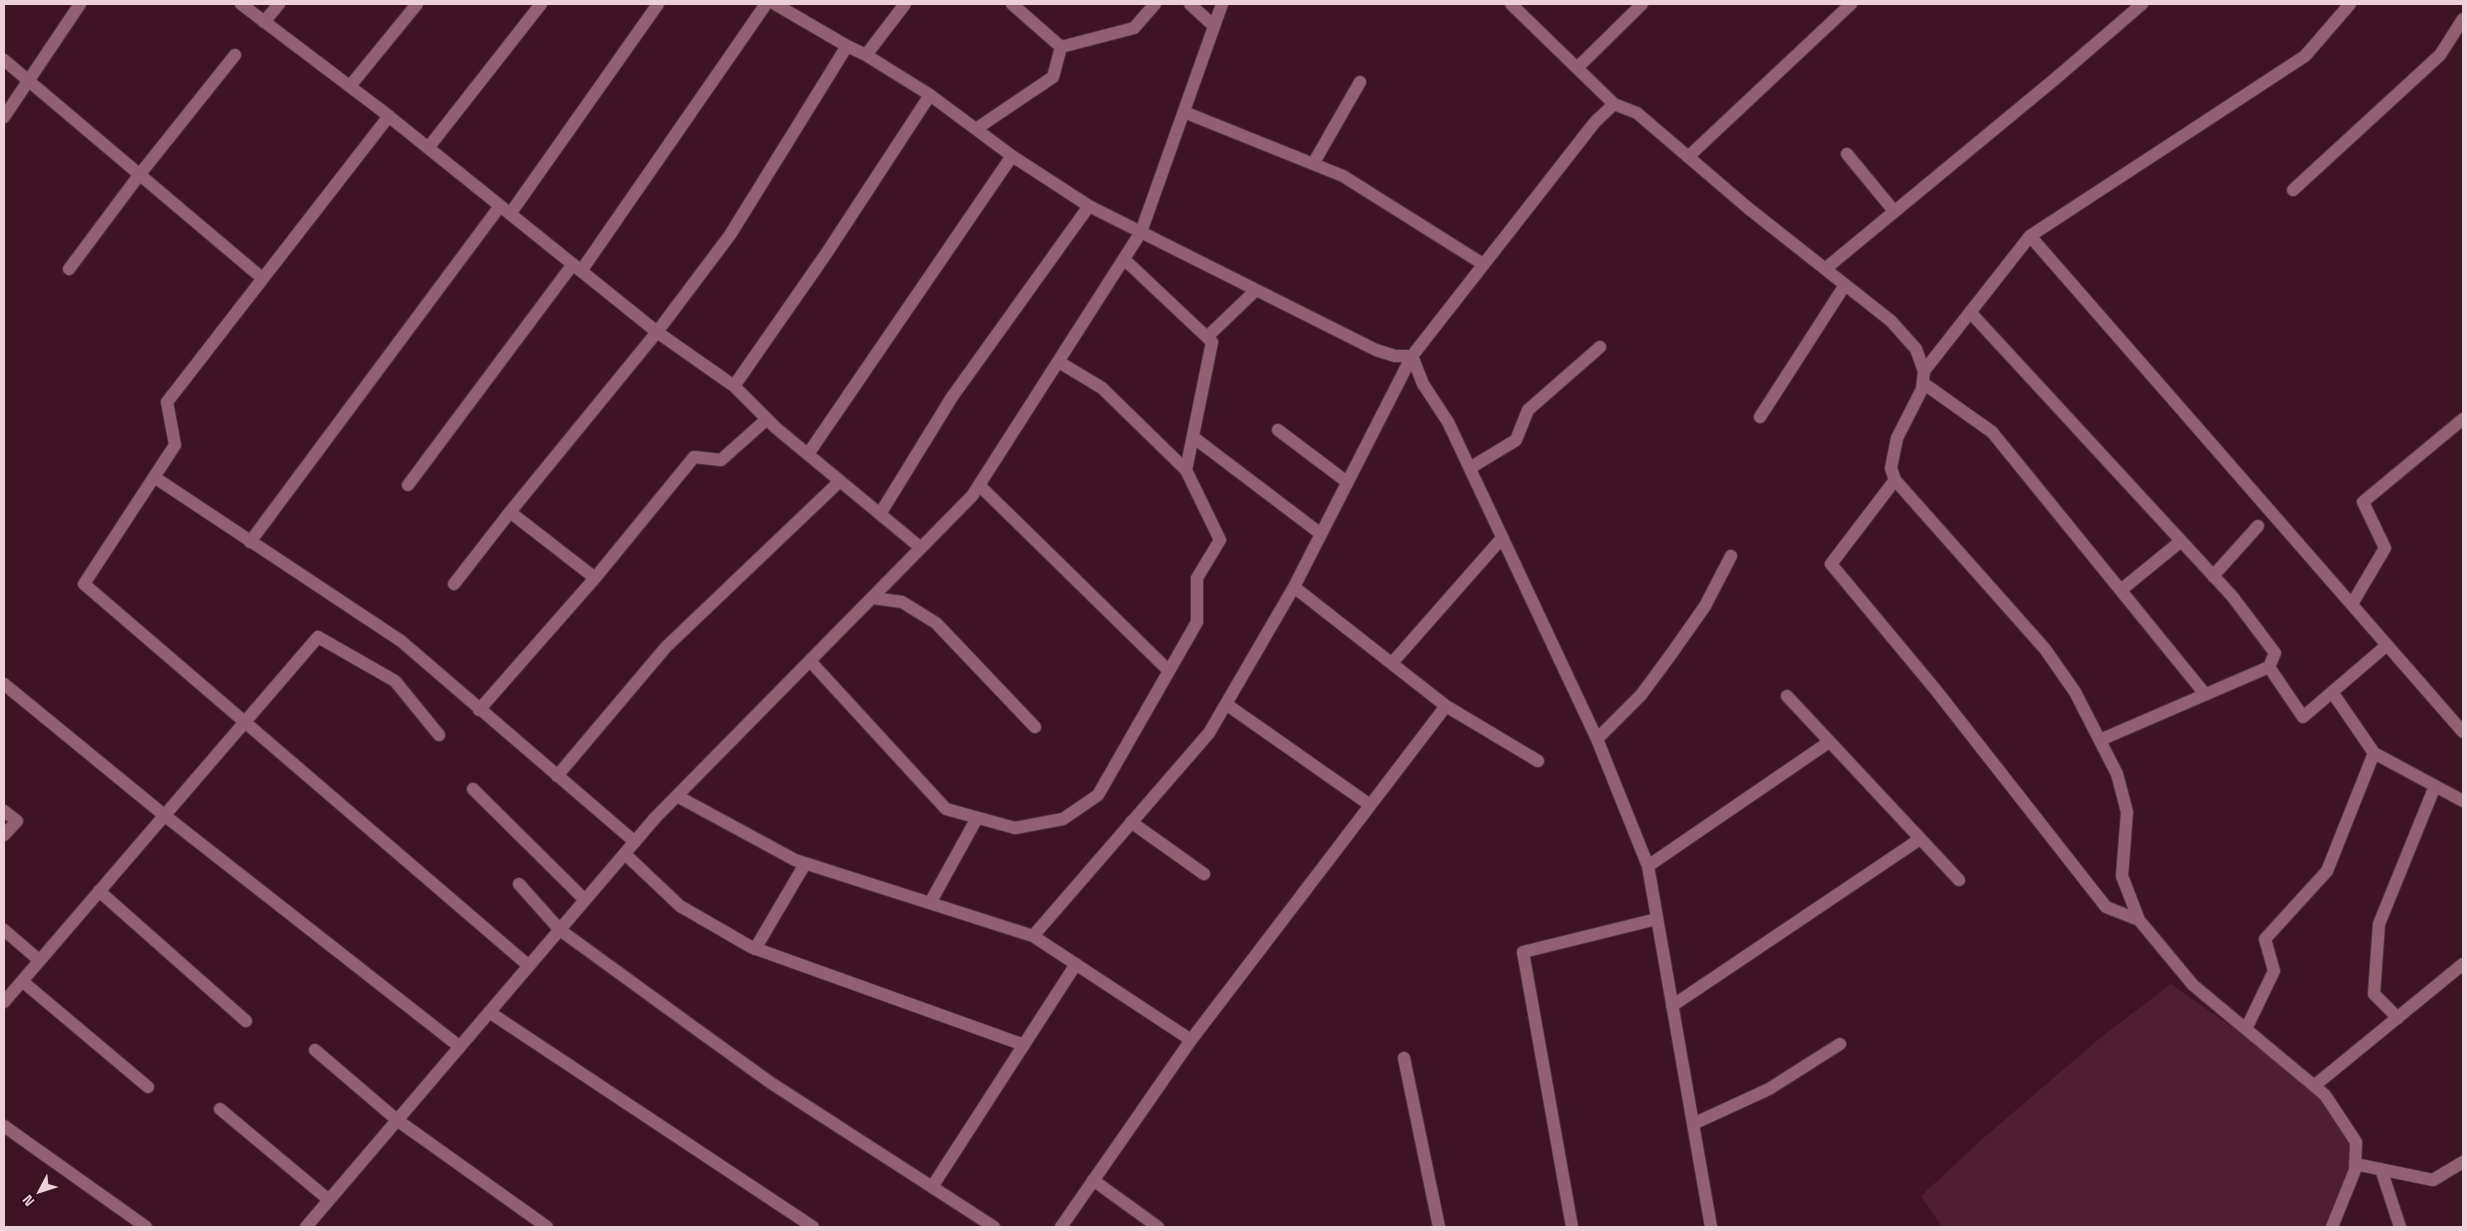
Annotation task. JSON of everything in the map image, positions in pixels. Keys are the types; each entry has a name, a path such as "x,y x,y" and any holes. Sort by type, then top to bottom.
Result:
{"street":[{"path":"4,117 80,4"},
{"path":"241,4 350,86 657,332 734,386 808,454 921,548"},
{"path":"264,22 279,4"},
{"path":"350,86 416,4"},
{"path":"428,148 541,4"},
{"path":"250,542 505,210 658,4"},
{"path":"408,485 577,268 766,4"},
{"path":"775,4 866,55 930,95 1012,156 1089,206 1376,350 1395,356 1412,356"},
{"path":"866,55 905,4"},
{"path":"1012,4 1061,47"},
{"path":"1061,47 1134,28 1155,4"},
{"path":"1190,4 1214,26"},
{"path":"306,1227 635,842 677,796 972,496 1125,260 1141,232 1222,4"},
{"path":"1511,4 1614,104 1638,113 1688,157 1844,285 1891,321 1916,349 1924,377 1922,389 1897,438 1891,468 1895,480 2045,649 2075,692 2117,774 2127,812 2122,876 2139,920 2193,985 2325,1096 2356,1142 2355,1170 2332,1227"},
{"path":"1577,68 1642,4"},
{"path":"1688,157 1851,4"},
{"path":"1825,269 2142,4"},
{"path":"1924,377 1970,312 2030,236 2305,56 2350,4"},
{"path":"2294,190 2440,55 2463,19"},
{"path":"454,584 510,512 657,332 730,235 847,46"},
{"path":"976,129 1053,77 1061,47"},
{"path":"69,269 140,174 235,55"},
{"path":"4,60 262,278"},
{"path":"1313,164 1360,82"},
{"path":"734,386 826,254 930,95"},
{"path":"1033,936 1209,732 1294,587 1412,356 1595,122 1614,104"},
{"path":"1184,112 1343,176 1483,264"},
{"path":"388,116 167,402 175,445 84,584 529,966"},
{"path":"1846,154 1894,212"},
{"path":"808,454 1012,156"},
{"path":"880,514 952,397 1089,206"},
{"path":"2030,236 2463,732"},
{"path":"1125,260 1212,342 1186,470"},
{"path":"1760,417 1844,285"},
{"path":"1207,337 1256,290"},
{"path":"1970,312 2232,596 2275,653 2269,667 2100,740"},
{"path":"1470,468 1516,440 1528,410 1600,346"},
{"path":"1412,356 1424,384 1448,422 1597,739 1648,866 1711,1227"},
{"path":"810,661 946,809 1015,828 1063,819 1098,795 1197,622 1196,578 1220,540 1186,470 1102,388 1059,362"},
{"path":"1924,377 1992,432 2205,694"},
{"path":"479,710 595,578 694,457 721,460 768,419"},
{"path":"2352,604 2385,548 2362,502 2463,419"},
{"path":"1278,430 1347,482"},
{"path":"1193,437 1321,534"},
{"path":"154,477 401,641 479,710 635,842"},
{"path":"1895,480 1831,564 1935,689 2106,907 2139,920"},
{"path":"557,776 666,647 840,481"},
{"path":"979,485 1169,671"},
{"path":"510,512 595,578"},
{"path":"2214,576 2258,526"},
{"path":"1392,663 1502,538"},
{"path":"2121,590 2181,541"},
{"path":"1597,739 1641,695 1672,653 1705,606 1731,556"},
{"path":"1294,587 1446,706 1538,761"},
{"path":"872,598 902,602 936,623 1035,726"},
{"path":"4,1002 318,637 395,681 439,735"},
{"path":"2269,667 2303,717 2388,645"},
{"path":"4,684 164,815 460,1047"},
{"path":"2332,692 2374,753 2463,801"},
{"path":"1787,696 1960,880"},
{"path":"1226,704 1370,805"},
{"path":"1061,1227 1191,1040 1446,706"},
{"path":"1648,866 1830,742"},
{"path":"2246,1029 2274,971 2265,939 2327,871 2374,753"},
{"path":"2398,1018 2374,994 2379,924 2435,786"},
{"path":"474,790 585,900"},
{"path":"677,796 805,864 1033,936 1191,1040"},
{"path":"4,811 17,821 4,835"},
{"path":"930,904 977,818"},
{"path":"1131,822 1204,874"},
{"path":"1672,1006 1920,839"},
{"path":"625,854 680,906 755,948 1024,1044"},
{"path":"755,948 805,864"},
{"path":"519,884 560,930 770,1082 994,1227"},
{"path":"99,891 246,1021"},
{"path":"1572,1227 1523,952 1657,919"},
{"path":"4,930 39,960"},
{"path":"932,1188 1076,964"},
{"path":"2314,1086 2462,967"},
{"path":"22,981 148,1087"},
{"path":"489,1012 813,1227"},
{"path":"1693,1124 1769,1089 1840,1044"},
{"path":"315,1050 397,1120 529,1222 547,1227"},
{"path":"1404,1058 1439,1227"},
{"path":"220,1109 329,1200"},
{"path":"6,1132 146,1227"},
{"path":"2355,1164 2433,1180 2463,1162"},
{"path":"2381,1169 2400,1227"},
{"path":"1093,1180 1158,1227"}],"shaded area":[{"path":"2171,984 2303,1077 2356,1142 2332,1227 1942,1227 1921,1196 1980,1141 2101,1037"}]}
